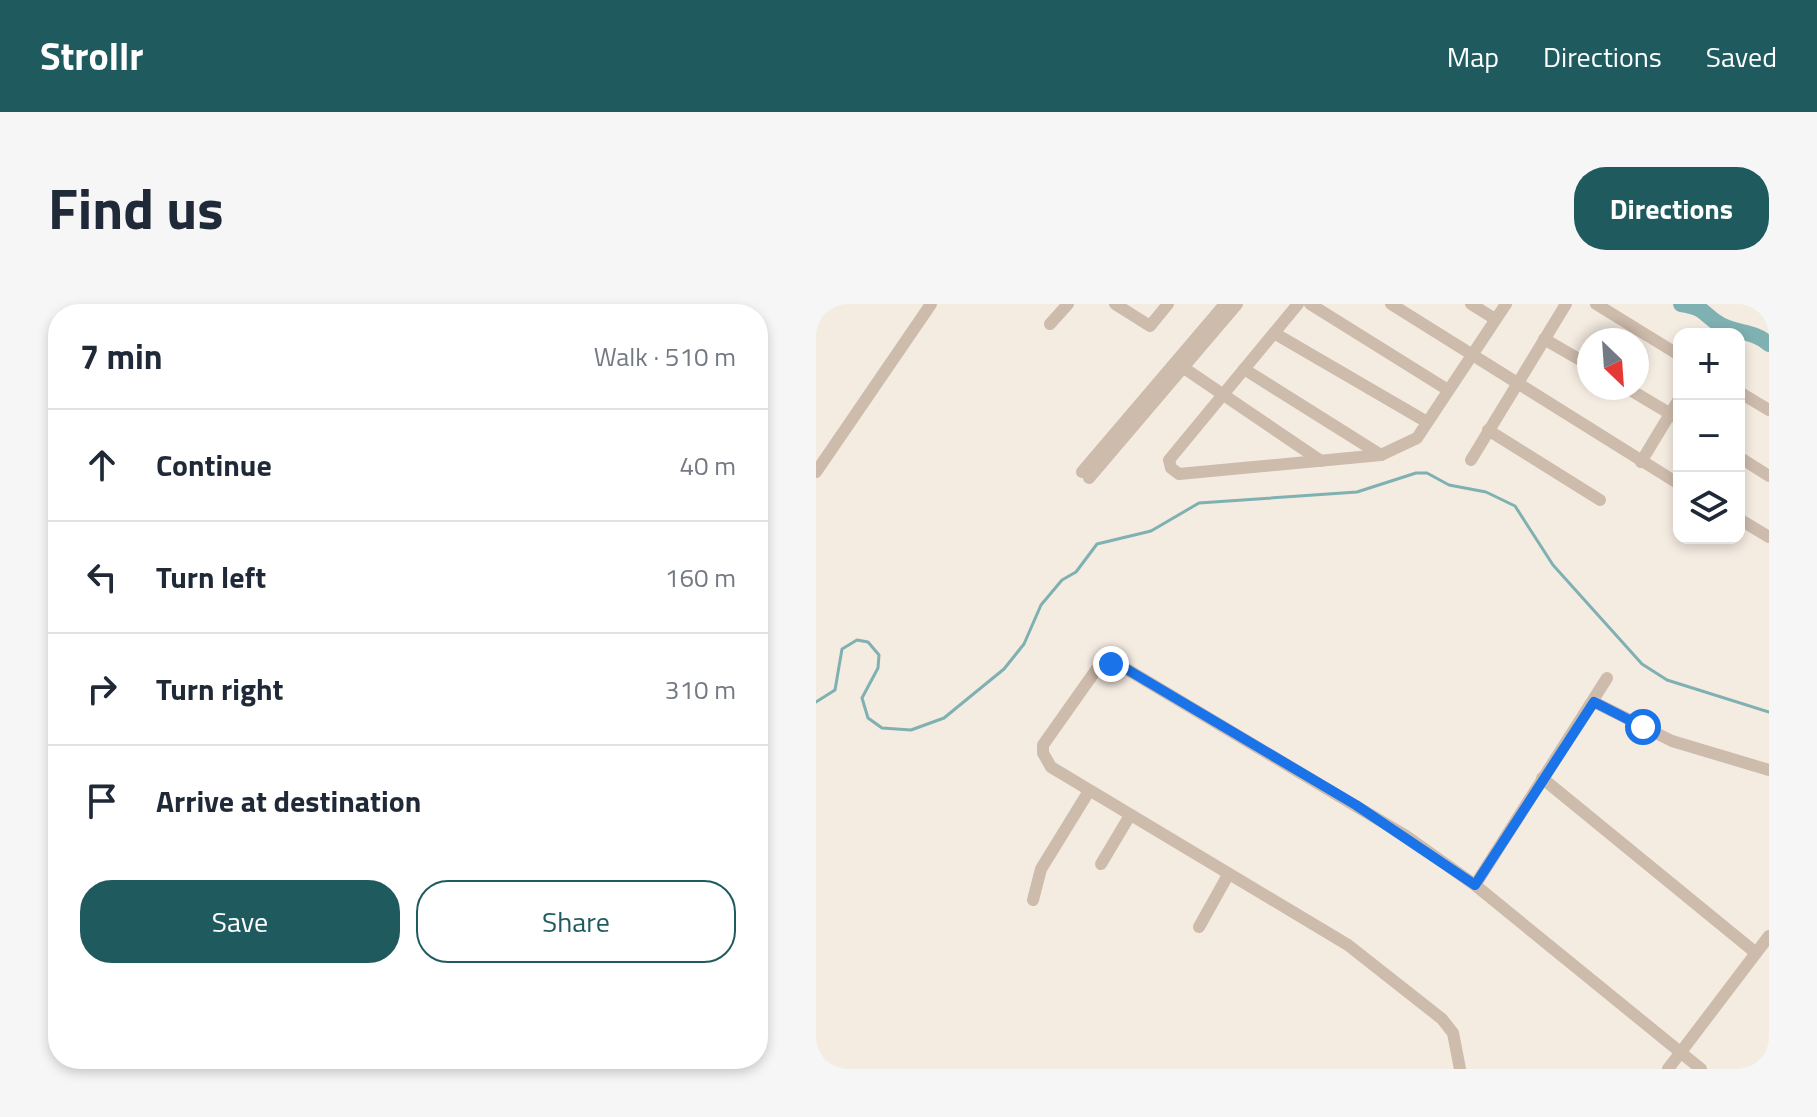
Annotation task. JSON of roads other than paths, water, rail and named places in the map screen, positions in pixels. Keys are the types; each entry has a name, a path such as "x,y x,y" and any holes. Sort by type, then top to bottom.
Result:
{"street":[{"path":"816,472 931,304"},
{"path":"1050,324 1068,304"},
{"path":"1115,304 1150,326 1168,304"},
{"path":"1180,364 1225,304"},
{"path":"1085,475 1180,364 1237,304"},
{"path":"1298,304 1169,460 1171,468 1179,474 1381,455 1417,438 1506,304"},
{"path":"1310,304 1448,390"},
{"path":"1391,304 1673,481"},
{"path":"1471,304 1495,319"},
{"path":"1471,460 1566,304"},
{"path":"1596,304 1673,351"},
{"path":"1274,333 1427,422"},
{"path":"1544,339 1577,358"},
{"path":"1180,364 1222,396 1321,461"},
{"path":"1244,369 1381,455"},
{"path":"1745,396 1769,410"},
{"path":"1648,400 1673,415"},
{"path":"1641,462 1673,419"},
{"path":"1488,430 1600,500"},
{"path":"1745,461 1769,476"},
{"path":"1745,523 1769,537"},
{"path":"1460,1069 1453,1033 1442,1019 1348,945 1129,817 1051,767 1043,753 1043,745 1096,670 1111,664 1123,667 1356,805 1475,885 1701,1069"},
{"path":"1475,885 1607,678"},
{"path":"1594,702 1672,741 1769,770"},
{"path":"1542,778 1756,953"},
{"path":"1033,900 1041,869 1089,791"},
{"path":"1101,864 1129,817"},
{"path":"1199,927 1228,875"},
{"path":"1668,1069 1769,936"},
{"path":"1763,1069 1769,1061"}],"waterway":[{"path":"1681,304 1696,307 1721,325 1757,336 1769,344"},
{"path":"816,702 835,690 842,649 857,640 868,642 879,655 878,668 862,698 868,718 882,728 911,730 944,718 1004,669 1024,644 1041,605 1062,580 1076,572 1097,544 1151,531 1199,503 1357,492 1416,473 1427,473 1449,485 1486,492 1515,506 1553,565 1642,664 1667,680 1769,712"},
{"path":"816,1063 826,1069"}]}
